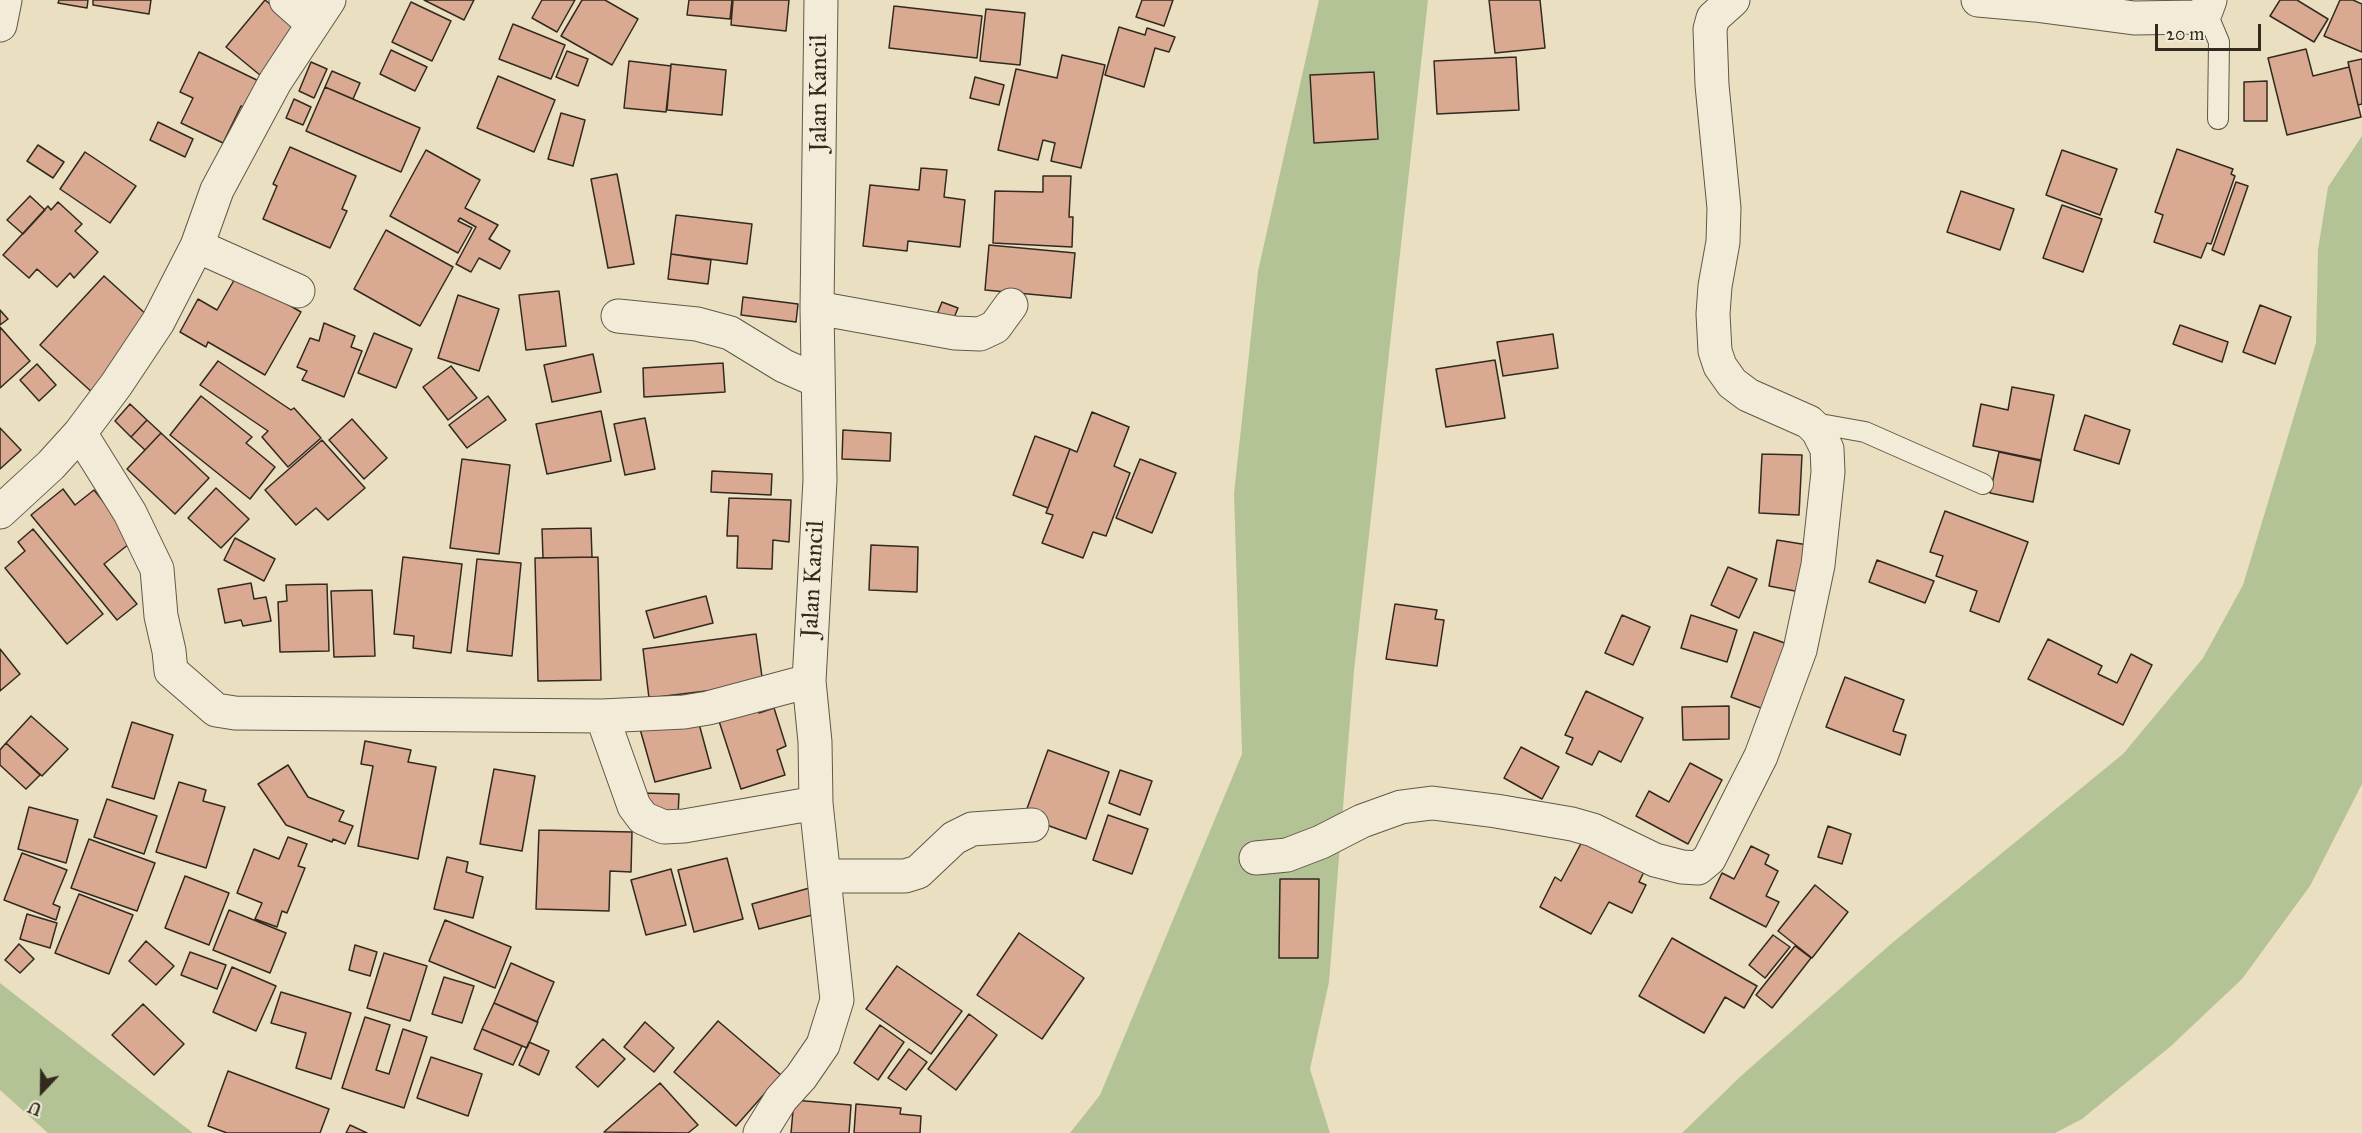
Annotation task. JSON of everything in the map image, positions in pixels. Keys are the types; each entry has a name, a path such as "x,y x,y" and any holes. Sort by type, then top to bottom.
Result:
{"street":[{"path":"0,25 5,0"},
{"path":"0,512 51,465 80,433 116,385 158,322 197,246 218,190 275,82 321,12 286,0"},
{"name":"Jalan Kancil","path":"760,1133 781,1099 801,1077 823,1045 837,1000 816,803 816,742 809,681 820,480 817,308 821,0"},
{"path":"1256,858 1287,855 1321,842 1362,821 1401,807 1432,803 1572,824 1593,830 1655,860 1682,867 1698,868 1709,859 1761,756 1800,650 1818,565 1828,472 1827,449 1818,431 1809,422 1748,395 1732,383 1720,366 1715,351 1713,304 1723,242 1724,208 1712,85 1710,29 1713,18 1733,0"},
{"path":"1978,0 2134,18 2198,16 2208,5"},
{"path":"197,246 298,291"},
{"path":"817,308 956,333 980,334 996,327 1011,305"},
{"path":"618,316 696,324 730,333 784,366 818,381"},
{"path":"80,433 130,513 157,569 161,616 171,671 210,707 235,713 602,716 684,712 708,708 809,681"},
{"path":"602,716 634,806 643,818 664,827 684,826 816,803"},
{"path":"825,876 905,876 918,872 954,838 972,829 1032,825"}],"lane":[{"path":"2208,5 2219,42 2218,119"},
{"path":"1809,422 1865,432 1983,484"}],"green space":[{"path":"1319,0 1428,0 1354,671 1329,982 1310,1069 1330,1133 1070,1133 1100,1095 1242,754 1234,493 1258,271"},
{"path":"2362,136 2362,784 2310,886 2242,979 2171,1046 2082,1119 2055,1133 1682,1133 1741,1076 1892,943 2123,754 2203,658 2243,585 2316,343 2318,250 2328,187"},
{"path":"0,983 193,1133 48,1133 0,1090"}],"building":[{"path":"59,0 88,0 87,8 58,3"},
{"path":"93,0 151,0 149,14 93,5"},
{"path":"265,0 306,33 266,80 226,47"},
{"path":"424,0 474,0 464,20"},
{"path":"542,0 575,0 557,32 532,18"},
{"path":"582,0 605,0 638,19 612,65 561,36"},
{"path":"689,0 732,0 730,19 687,15"},
{"path":"733,0 789,0 786,31 731,25"},
{"path":"1142,0 1173,0 1164,26 1136,17"},
{"path":"1489,0 1540,0 1545,48 1495,53"},
{"path":"2280,0 2297,0 2328,19 2314,42 2270,16"},
{"path":"2340,0 2353,0 2362,4 2362,52 2324,36"},
{"path":"411,2 451,21 432,61 392,42"},
{"path":"894,6 982,16 977,58 889,48"},
{"path":"986,9 1025,13 1020,65 980,61"},
{"path":"513,24 565,45 551,79 499,59"},
{"path":"1119,27 1145,35 1147,28 1175,37 1169,52 1155,48 1144,87 1105,75"},
{"path":"2306,49 2313,76 2349,67 2361,117 2287,135 2268,58"},
{"path":"391,50 427,67 415,91 380,74"},
{"path":"567,51 588,59 578,86 556,77"},
{"path":"199,52 265,84 252,111 241,106 223,143 181,123 193,98 180,92"},
{"path":"1062,55 1105,65 1081,168 1051,161 1055,143 1043,140 1038,160 998,150 1016,69 1057,78"},
{"path":"1516,57 1519,110 1437,114 1434,61"},
{"path":"2362,59 2362,104 2358,105 2348,62"},
{"path":"629,61 671,66 666,112 624,108"},
{"path":"311,62 327,69 314,98 299,91"},
{"path":"671,64 726,70 722,115 667,110"},
{"path":"332,71 360,83 353,99 325,87"},
{"path":"1374,72 1378,139 1314,143 1310,75"},
{"path":"498,76 555,100 534,152 477,128"},
{"path":"975,77 1004,85 999,105 970,98"},
{"path":"2267,81 2267,121 2244,121 2244,82"},
{"path":"325,87 420,128 401,172 306,131"},
{"path":"294,99 311,107 303,125 286,118"},
{"path":"561,113 585,120 573,166 548,159"},
{"path":"158,122 193,139 185,157 150,140"},
{"path":"38,145 64,162 53,178 27,161"},
{"path":"290,147 356,176 342,209 347,211 330,248 263,219 277,186 273,184"},
{"path":"2177,149 2233,169 2231,174 2235,176 2211,244 2207,243 2201,258 2154,242 2163,215 2155,212"},
{"path":"426,150 480,180 465,208 498,225 489,239 510,251 500,269 479,258 471,272 456,264 476,227 460,218 458,221 472,228 458,253 390,216"},
{"path":"2062,150 2117,169 2100,215 2046,195"},
{"path":"85,152 136,186 110,223 60,189"},
{"path":"921,168 947,170 944,197 965,200 960,247 908,241 907,251 863,246 870,185 919,190"},
{"path":"617,174 634,264 608,268 591,179"},
{"path":"1043,176 1071,176 1069,217 1073,217 1072,247 993,243 995,191 1043,192"},
{"path":"2236,182 2248,186 2224,255 2212,250"},
{"path":"1961,191 2014,209 2000,250 1947,232"},
{"path":"30,196 45,210 23,234 7,220"},
{"path":"58,202 82,224 75,231 98,252 74,278 70,273 57,287 37,269 29,278 3,255 48,206 51,210"},
{"path":"2062,205 2102,219 2083,272 2043,258"},
{"path":"676,215 752,224 747,264 671,254"},
{"path":"386,230 453,267 420,326 354,289"},
{"path":"989,245 1075,253 1071,298 985,290"},
{"path":"671,254 711,260 708,284 668,279"},
{"path":"237,275 301,312 265,375 208,342 206,347 180,332 198,299 217,310"},
{"path":"104,276 148,316 94,394 40,345"},
{"path":"559,291 566,346 526,350 519,295"},
{"path":"458,295 499,309 479,371 438,358"},
{"path":"743,297 798,304 796,322 741,315"},
{"path":"942,302 958,308 951,325 935,319"},
{"path":"2260,305 2291,317 2275,364 2243,352"},
{"path":"0,310 8,319 0,325"},
{"path":"324,323 355,336 351,347 362,351 344,397 302,380 307,371 297,367 310,338 319,341"},
{"path":"2180,325 2228,342 2222,362 2173,344"},
{"path":"0,327 30,361 0,388"},
{"path":"374,333 412,349 396,388 358,373"},
{"path":"1553,334 1558,368 1503,376 1497,342"},
{"path":"593,354 601,392 552,402 544,365"},
{"path":"1495,360 1505,418 1446,427 1436,369"},
{"path":"218,361 291,410 294,408 321,438 288,467 262,437 268,431 200,385"},
{"path":"723,363 725,392 644,397 643,368"},
{"path":"37,364 56,385 39,401 20,380"},
{"path":"451,366 477,398 448,420 423,387"},
{"path":"2012,387 2054,395 2041,460 1973,446 1981,404 2008,410"},
{"path":"201,396 252,437 246,443 275,467 250,499 170,435"},
{"path":"488,396 506,420 467,448 449,425"},
{"path":"130,404 147,420 131,437 115,421"},
{"path":"601,411 611,461 547,474 536,424"},
{"path":"1092,412 1129,427 1114,466 1130,473 1106,536 1093,532 1083,558 1042,543 1053,515 1046,513 1070,449 1077,452"},
{"path":"2085,415 2130,430 2119,464 2074,450"},
{"path":"645,418 655,469 625,475 614,424"},
{"path":"352,419 387,458 364,479 329,440"},
{"path":"147,420 161,433 145,450 131,437"},
{"path":"0,428 21,450 0,469"},
{"path":"843,430 891,433 890,461 842,459"},
{"path":"161,433 209,478 175,514 127,469"},
{"path":"1035,436 1070,449 1048,508 1013,495"},
{"path":"322,440 365,488 328,520 316,508 296,525 265,490"},
{"path":"1999,452 2041,461 2033,502 1990,493"},
{"path":"1762,454 1802,455 1799,515 1759,513"},
{"path":"462,459 510,465 499,554 450,548"},
{"path":"1140,459 1176,473 1152,533 1116,518"},
{"path":"712,471 772,474 771,495 711,492"},
{"path":"216,488 249,519 221,548 188,518"},
{"path":"63,489 75,505 94,490 134,540 104,564 137,604 117,620 31,515"},
{"path":"729,498 791,500 789,542 773,540 772,569 737,568 738,536 727,536"},
{"path":"1945,511 2028,542 1999,622 1970,611 1977,591 1936,576 1943,556 1930,552"},
{"path":"591,528 592,557 543,558 542,529"},
{"path":"33,529 103,614 67,644 5,568 25,551 18,542"},
{"path":"235,538 275,559 264,581 224,560"},
{"path":"1777,540 1808,545 1800,592 1769,586"},
{"path":"871,545 918,547 917,592 869,590"},
{"path":"403,557 462,564 451,653 413,648 414,636 394,634"},
{"path":"598,557 601,680 538,681 535,558"},
{"path":"477,559 521,563 512,656 467,651"},
{"path":"1877,560 1934,581 1925,603 1869,582"},
{"path":"1728,567 1757,579 1739,618 1711,605"},
{"path":"251,583 254,599 266,597 271,621 243,626 241,620 225,623 218,589"},
{"path":"327,584 329,651 280,652 278,602 287,601 286,585"},
{"path":"372,590 375,656 334,657 331,591"},
{"path":"706,596 713,623 654,638 646,611"},
{"path":"1395,604 1437,610 1435,619 1444,620 1437,666 1386,659"},
{"path":"1622,615 1650,627 1633,665 1605,653"},
{"path":"1691,615 1737,630 1727,662 1681,648"},
{"path":"1754,632 1793,646 1769,711 1731,697"},
{"path":"756,634 763,684 649,698 643,649"},
{"path":"2048,639 2102,666 2098,674 2117,683 2131,654 2152,665 2123,725 2028,679"},
{"path":"0,649 20,674 0,691"},
{"path":"1845,677 1904,700 1893,731 1906,735 1900,755 1826,727"},
{"path":"1586,691 1643,718 1621,762 1599,751 1592,765 1566,753 1573,738 1565,735"},
{"path":"757,705 759,713 774,708 786,746 777,750 785,775 741,789 718,718"},
{"path":"1729,706 1729,739 1683,740 1682,707"},
{"path":"31,716 68,749 42,776 6,743"},
{"path":"698,720 711,768 655,782 640,729"},
{"path":"132,722 173,735 154,799 112,787"},
{"path":"365,741 411,750 408,762 436,767 418,859 358,846 373,766 361,764"},
{"path":"6,743 40,775 26,789 0,765 0,750"},
{"path":"1521,747 1559,767 1542,799 1504,778"},
{"path":"1048,750 1109,772 1086,839 1024,817"},
{"path":"1690,763 1722,780 1688,844 1636,816 1649,791 1669,802"},
{"path":"288,765 308,797 344,811 339,821 353,826 345,844 333,839 332,842 286,825 258,784"},
{"path":"494,769 535,776 522,851 480,844"},
{"path":"1120,770 1152,781 1140,815 1109,803"},
{"path":"179,782 206,790 203,801 225,807 206,868 156,852"},
{"path":"641,793 679,794 678,816 641,815"},
{"path":"107,799 157,816 144,854 94,837"},
{"path":"29,807 78,820 66,863 18,849"},
{"path":"1108,815 1148,829 1132,874 1093,860"},
{"path":"1828,826 1851,834 1842,864 1818,857"},
{"path":"539,830 632,832 631,872 610,871 609,911 536,909"},
{"path":"1585,836 1646,868 1639,882 1646,885 1632,913 1609,902 1591,934 1540,907 1555,877 1561,881"},
{"path":"288,837 307,844 298,866 305,868 287,913 282,911 277,927 255,919 262,903 237,893 254,849 279,859"},
{"path":"89,839 155,863 137,911 71,888"},
{"path":"1751,846 1769,855 1765,864 1778,871 1766,896 1779,902 1766,927 1710,898 1722,873 1734,879"},
{"path":"22,853 67,870 53,904 60,907 56,920 4,900"},
{"path":"447,857 468,862 466,872 483,877 473,918 434,909"},
{"path":"727,858 743,919 694,932 678,870"},
{"path":"671,869 686,925 646,935 631,880"},
{"path":"185,876 229,893 209,945 165,928"},
{"path":"1280,879 1319,879 1318,958 1279,958"},
{"path":"1815,885 1848,912 1812,958 1778,931"},
{"path":"813,887 820,913 759,929 752,904"},
{"path":"79,894 133,915 109,974 55,953"},
{"path":"229,910 286,933 270,973 213,950"},
{"path":"27,914 57,923 50,948 20,939"},
{"path":"445,920 511,947 495,988 429,961"},
{"path":"1019,933 1084,978 1042,1039 977,995"},
{"path":"1773,935 1790,947 1765,978 1749,965"},
{"path":"1672,938 1757,986 1744,1008 1725,997 1704,1033 1639,996"},
{"path":"146,941 174,966 156,985 129,961"},
{"path":"19,944 34,959 20,973 5,960"},
{"path":"355,945 377,952 370,976 349,970"},
{"path":"1795,946 1811,958 1772,1008 1756,995"},
{"path":"190,952 226,965 217,989 181,975"},
{"path":"384,953 427,966 410,1021 367,1008"},
{"path":"511,963 554,982 537,1022 494,1003"},
{"path":"897,966 962,1011 931,1054 866,1009"},
{"path":"232,967 276,986 256,1031 213,1012"},
{"path":"444,977 474,986 462,1023 432,1014"},
{"path":"281,992 351,1013 331,1079 296,1068 306,1033 271,1023"},
{"path":"494,1003 538,1022 527,1048 482,1029"},
{"path":"143,1004 184,1044 154,1075 112,1035"},
{"path":"969,1014 997,1035 956,1090 928,1069"},
{"path":"365,1017 390,1025 376,1070 389,1074 403,1029 427,1037 404,1108 342,1088"},
{"path":"718,1021 781,1075 736,1126 674,1072"},
{"path":"645,1022 674,1048 654,1072 624,1047"},
{"path":"880,1025 904,1042 878,1080 854,1063"},
{"path":"482,1029 522,1046 513,1065 474,1049"},
{"path":"603,1039 625,1059 598,1087 576,1067"},
{"path":"529,1042 549,1051 539,1075 519,1065"},
{"path":"909,1049 927,1062 906,1090 888,1078"},
{"path":"431,1057 482,1074 468,1116 417,1098"},
{"path":"228,1071 329,1109 320,1133 227,1133 208,1126"},
{"path":"660,1083 698,1125 688,1133 604,1132"},
{"path":"794,1100 851,1105 849,1133 791,1133"},
{"path":"856,1104 901,1108 900,1114 921,1116 920,1133 854,1133"},
{"path":"350,1125 367,1133 346,1133"}]}
